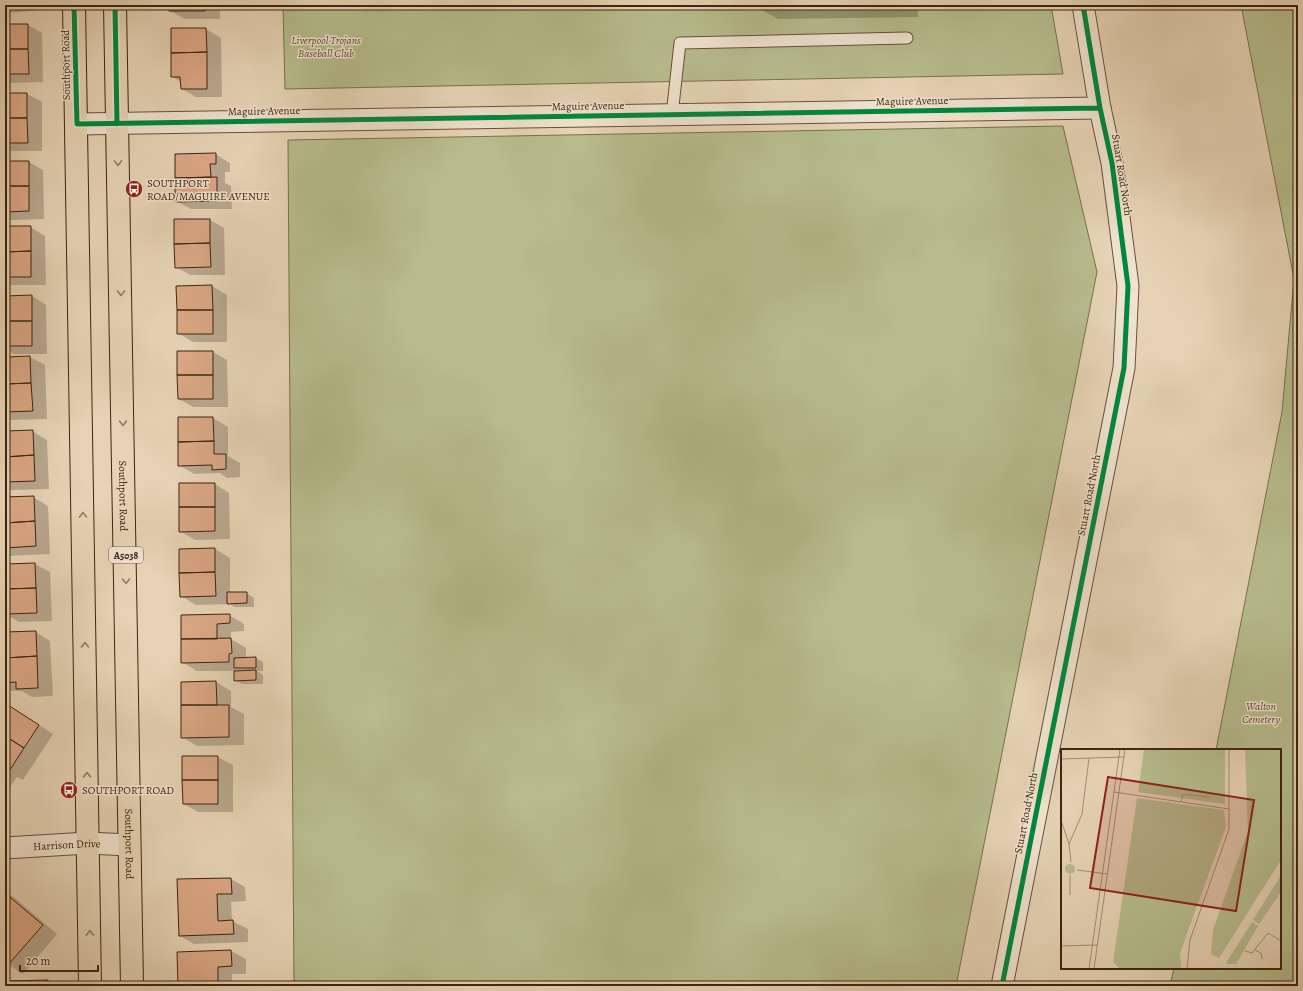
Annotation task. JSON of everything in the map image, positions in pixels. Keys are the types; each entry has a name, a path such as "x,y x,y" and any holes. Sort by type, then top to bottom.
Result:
{"main road":[{"name":"Southport Road","path":"74,5 90,986"},
{"name":"Southport Road","path":"115,5 132,986"}],"street":[{"name":"Stuart Road North","path":"1002,986 1124,368 1128,286 1112,163 1100,108 1083,5"},
{"name":"Maguire Avenue","path":"77,124 1100,108"},
{"name":"Harrison Drive","path":"5,848 88,843 129,845"}],"lane":[{"path":"672,115 680,43 907,38"}],"green space":[{"name":"Liverpool Trojans Baseball Club","path":"283,5 1051,5 1063,74 285,89"},
{"name":"Walton Cemetery","path":"1241,5 1298,5 1298,986 1170,986 1174,969 1281,969 1281,749 1216,749 1282,412 1294,279"},
{"path":"1063,126 1097,272 956,986 294,986 288,140"}],"building":[{"path":"169,5 205,5 205,11 169,11"},
{"path":"5,24 28,24 28,49 5,49"},
{"path":"171,28 206,28 207,52 171,53"},
{"path":"5,49 28,49 29,74 5,74"},
{"path":"207,52 207,89 181,89 180,77 171,77 171,53"},
{"path":"5,93 27,93 27,118 5,118"},
{"path":"5,118 27,118 28,143 5,143"},
{"path":"216,153 216,164 210,164 211,177 175,178 175,154"},
{"path":"5,161 29,161 29,186 5,186"},
{"path":"217,177 217,201 175,202 175,178"},
{"path":"5,186 29,186 29,211 5,212"},
{"path":"174,219 210,219 210,243 174,244"},
{"path":"5,226 31,226 31,251 5,252"},
{"path":"210,243 211,267 175,268 174,244"},
{"path":"31,251 31,277 5,277 5,252"},
{"path":"212,285 213,310 177,310 176,286"},
{"path":"32,295 32,321 5,321 5,296"},
{"path":"177,310 213,310 213,334 177,334"},
{"path":"5,321 32,321 32,346 5,346"},
{"path":"177,351 213,351 213,375 177,375"},
{"path":"30,356 31,383 5,384 5,357"},
{"path":"177,375 213,375 213,399 178,399"},
{"path":"31,383 33,411 5,412 5,384"},
{"path":"178,417 213,417 214,441 178,442"},
{"path":"33,430 34,455 5,457 5,431"},
{"path":"214,441 214,454 226,454 226,469 212,470 212,465 178,466 178,442"},
{"path":"34,455 35,481 5,482 5,457"},
{"path":"179,483 215,483 215,507 179,507"},
{"path":"34,496 35,521 5,523 5,497"},
{"path":"179,507 215,507 215,531 179,532"},
{"path":"35,521 36,546 5,548 5,523"},
{"path":"215,548 215,572 179,573 179,549"},
{"path":"35,563 36,588 5,589 5,564"},
{"path":"215,572 216,596 180,597 179,573"},
{"path":"36,588 37,613 5,614 5,589"},
{"path":"227,592 247,592 247,603 227,604"},
{"path":"230,614 230,623 217,624 217,639 181,639 181,615"},
{"path":"36,631 37,656 5,658 5,632"},
{"path":"231,638 232,653 229,654 229,662 181,663 181,639"},
{"path":"37,656 38,688 16,689 16,682 5,683 5,658"},
{"path":"256,657 256,668 234,668 234,658"},
{"path":"256,670 256,680 234,681 234,671"},
{"path":"216,681 217,705 181,705 181,682"},
{"path":"5,703 39,725 24,748 5,736"},
{"path":"181,705 229,705 229,737 181,738"},
{"path":"5,736 24,748 8,773 5,771"},
{"path":"182,756 218,756 218,780 182,780"},
{"path":"182,780 218,780 218,804 183,804"},
{"path":"231,878 232,894 217,894 218,921 233,920 234,934 179,936 177,879"},
{"path":"5,893 43,925 7,966 5,964"},
{"path":"231,950 232,966 218,967 218,986 178,986 177,952"},
{"path":"48,980 48,986 5,986 5,981"}],"cycle path":[{"path":"74,5 77,124 1100,108"},
{"path":"115,5 117,124"},
{"path":"1002,986 1124,368 1128,286 1112,163 1100,108 1083,5"}],"place":[{"name":"SOUTHPORT ROAD/MAGUIRE AVENUE","path":"134,189"},
{"name":"SOUTHPORT ROAD","path":"69,790"}]}
